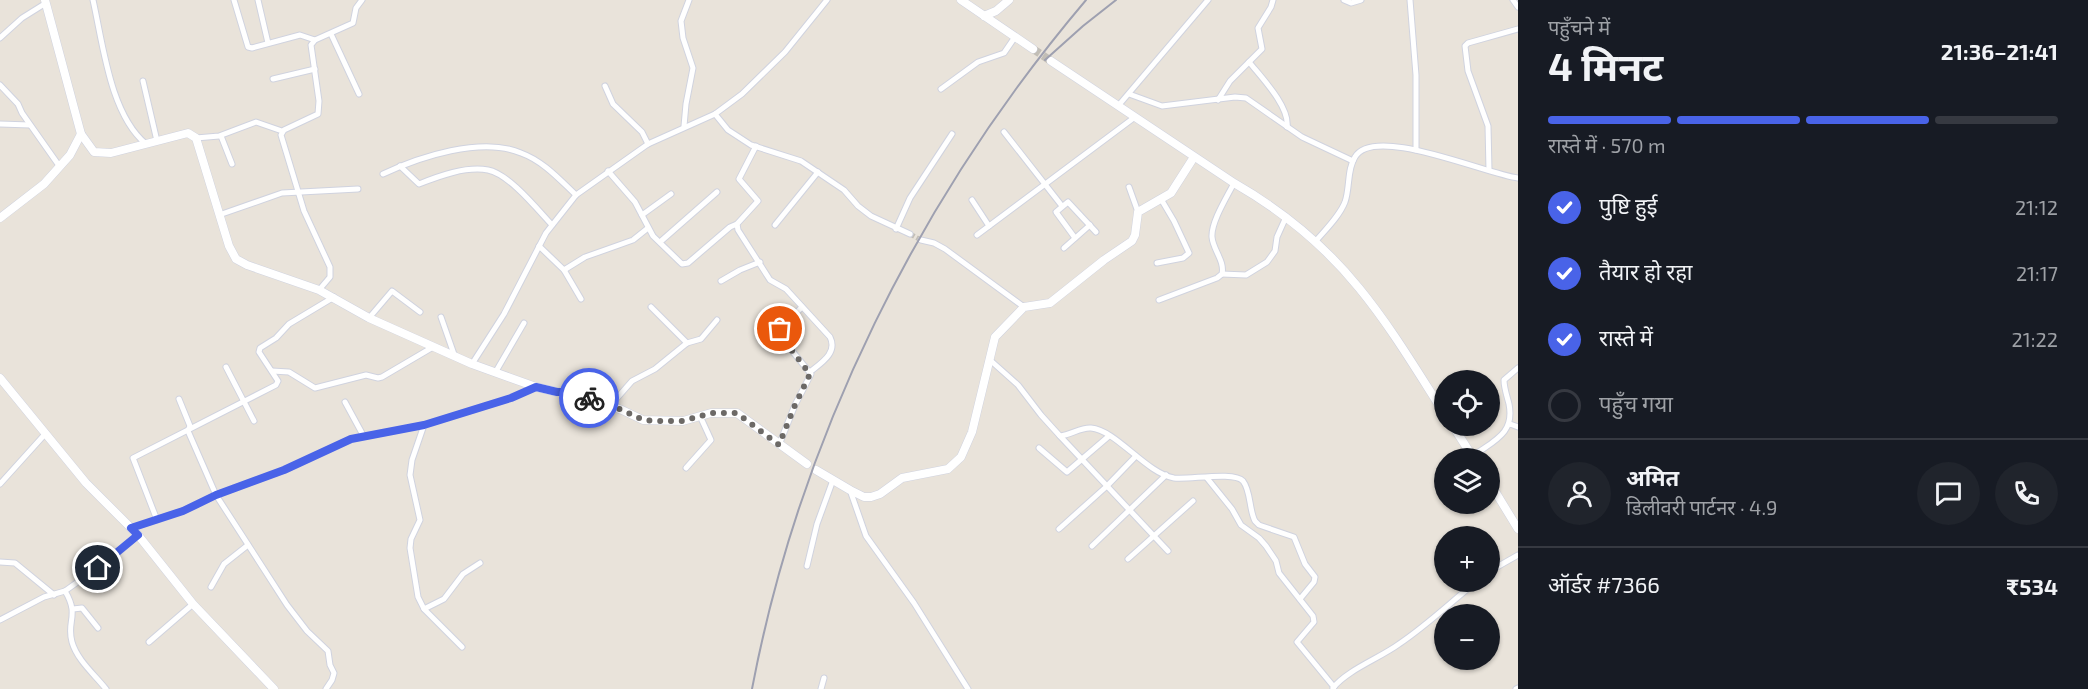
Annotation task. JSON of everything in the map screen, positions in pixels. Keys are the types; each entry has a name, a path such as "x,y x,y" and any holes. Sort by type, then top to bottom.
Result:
{"street":[{"path":"93,0 116,93 129,126 146,144"},
{"path":"234,0 248,47 252,48 300,35 315,40"},
{"path":"258,0 268,43"},
{"path":"0,38 22,18 46,2 81,134 94,152 111,153 188,133 196,138 221,136 255,122 282,131 318,114 319,101 311,45 315,40 353,23 356,8 362,0"},
{"path":"684,126 693,68 683,38 681,21 689,0"},
{"path":"472,364 504,314 539,246 552,225 576,195 648,144 715,114 742,94 778,61 827,0"},
{"path":"961,0 1033,49"},
{"path":"984,16 1009,0"},
{"path":"1118,106 1208,0"},
{"path":"1218,100 1230,81 1262,48 1258,28 1268,14 1273,0"},
{"path":"1344,0 1351,3 1361,0"},
{"path":"1410,0 1416,75 1416,150"},
{"path":"1489,170 1488,126 1468,72 1465,46 1468,43 1518,29"},
{"path":"331,34 359,94"},
{"path":"941,89 978,62 1004,53 1015,37"},
{"path":"1051,62 1257,197 1286,217 1315,242 1358,287 1434,398"},
{"path":"1249,62 1287,114 1287,127"},
{"path":"273,79 315,69"},
{"path":"143,81 157,141"},
{"path":"0,85 18,104 60,167"},
{"path":"605,86 613,104 642,132 648,144"},
{"path":"1129,94 1162,106 1235,97 1246,98 1315,144 1353,161"},
{"path":"715,114 728,130 756,146 794,158 844,189 858,206 871,216 910,234"},
{"path":"977,235 1135,117"},
{"path":"0,124 30,125"},
{"path":"282,131 281,135 297,192 330,267 330,277 319,290"},
{"path":"1004,132 1062,206"},
{"path":"0,218 32,195 60,167 70,156 81,134"},
{"path":"896,229 910,198 952,134"},
{"path":"221,136 232,164"},
{"path":"196,138 229,246 236,259 247,265 319,290 369,318 472,364 536,387 578,394 643,420 683,421 722,412 737,413 807,464"},
{"path":"608,171 635,202 648,228 682,264 685,264 730,227 737,224 758,201 739,179 756,146"},
{"path":"1315,242 1344,203 1353,161 1359,151 1371,146 1416,150 1518,178"},
{"path":"383,174 400,166 452,151 475,147 511,149 530,157 549,170 576,195"},
{"path":"1138,212 1171,193 1194,157"},
{"path":"400,166 419,184 459,172 487,170 514,187 552,225"},
{"path":"775,225 818,172"},
{"path":"1222,274 1223,266 1212,240 1212,230 1234,183"},
{"path":"816,470 864,497 871,497 880,494 902,478 943,470 957,461 972,432 995,337 1024,307 1050,303 1132,241 1138,212 1129,187"},
{"path":"219,215 272,196 297,192 358,189"},
{"path":"660,242 717,192"},
{"path":"642,215 671,194"},
{"path":"1157,263 1183,258 1189,253 1161,199"},
{"path":"972,200 989,226"},
{"path":"1075,238 1056,213 1067,202 1070,202 1096,232"},
{"path":"1159,300 1222,274 1246,275 1267,262 1275,251 1277,237 1286,217"},
{"path":"737,224 738,230 772,283 786,289 833,342 827,359 810,372 779,445"},
{"path":"1064,248 1090,225"},
{"path":"564,270 585,257 633,240 648,228"},
{"path":"921,240 945,249 1024,307"},
{"path":"539,246 564,270 581,299"},
{"path":"721,282 740,270 760,262"},
{"path":"369,318 392,291 420,312"},
{"path":"157,520 133,458 276,386 278,381 260,352 260,348 276,338 289,324 334,297"},
{"path":"651,307 687,343"},
{"path":"802,307 780,329 779,334 810,372"},
{"path":"441,317 455,357"},
{"path":"610,406 632,381 655,369 687,343 701,339 717,320"},
{"path":"495,373 524,323"},
{"path":"272,370 289,372 311,386 322,387 366,375 382,377 433,347"},
{"path":"990,360 1018,385 1048,423 1168,551"},
{"path":"226,368 254,421"},
{"path":"1483,448 1502,435 1510,424 1509,404 1503,383 1507,375 1518,368"},
{"path":"0,378 86,483 138,535 194,604 269,687"},
{"path":"131,528 183,511 216,495 284,470 351,439 424,425 511,398 536,387"},
{"path":"179,399 190,426 188,430 216,495 307,631 328,651 334,673 333,680 326,689"},
{"path":"345,402 363,435"},
{"path":"687,468 711,440 700,416"},
{"path":"1510,424 1518,427"},
{"path":"424,425 412,460 410,475 420,520 411,539 418,597 424,609 462,647"},
{"path":"1060,436 1090,428 1109,436 1166,475 1184,479 1231,477 1243,482 1252,516 1259,525"},
{"path":"0,484 46,433"},
{"path":"1039,448 1067,472 1109,436"},
{"path":"1059,529 1107,486 1136,456"},
{"path":"1092,546 1166,475"},
{"path":"1207,478 1232,509 1239,523 1262,541 1276,561 1280,575 1315,619 1298,639 1298,643 1333,688 1347,675 1412,636 1464,592"},
{"path":"807,566 817,524 833,480"},
{"path":"850,490 866,536 914,603 969,689"},
{"path":"1500,499 1518,529"},
{"path":"1128,560 1193,501"},
{"path":"1244,528 1259,525 1296,538 1305,564 1315,579 1300,598"},
{"path":"0,620 44,597 65,591 114,556 138,535"},
{"path":"211,587 224,564 248,545"},
{"path":"1500,566 1518,555"},
{"path":"0,562 15,563 54,595"},
{"path":"424,609 444,599 463,574 480,563"},
{"path":"65,591 73,609 71,639 76,651 106,689"},
{"path":"150,642 194,604"},
{"path":"73,609 82,608 98,628"},
{"path":"821,689 824,678"}],"tunnel":[{"path":"1033,49 1051,61"},
{"path":"910,234 921,240"}],"railway":[{"path":"752,689 773,595 801,502 835,411 875,323 920,237 971,155 1026,76 1086,0"},
{"path":"1045,60 1116,0"}],"way so far":[{"path":"589,398 643,420 683,421 711,413 737,413 779,445 810,374 779,334 780,329"}],"route":[{"path":"98,568 138,535 131,528 183,511 216,495 284,470 351,439 424,425 511,398 536,387 557,392 570,392 589,398"}]}
